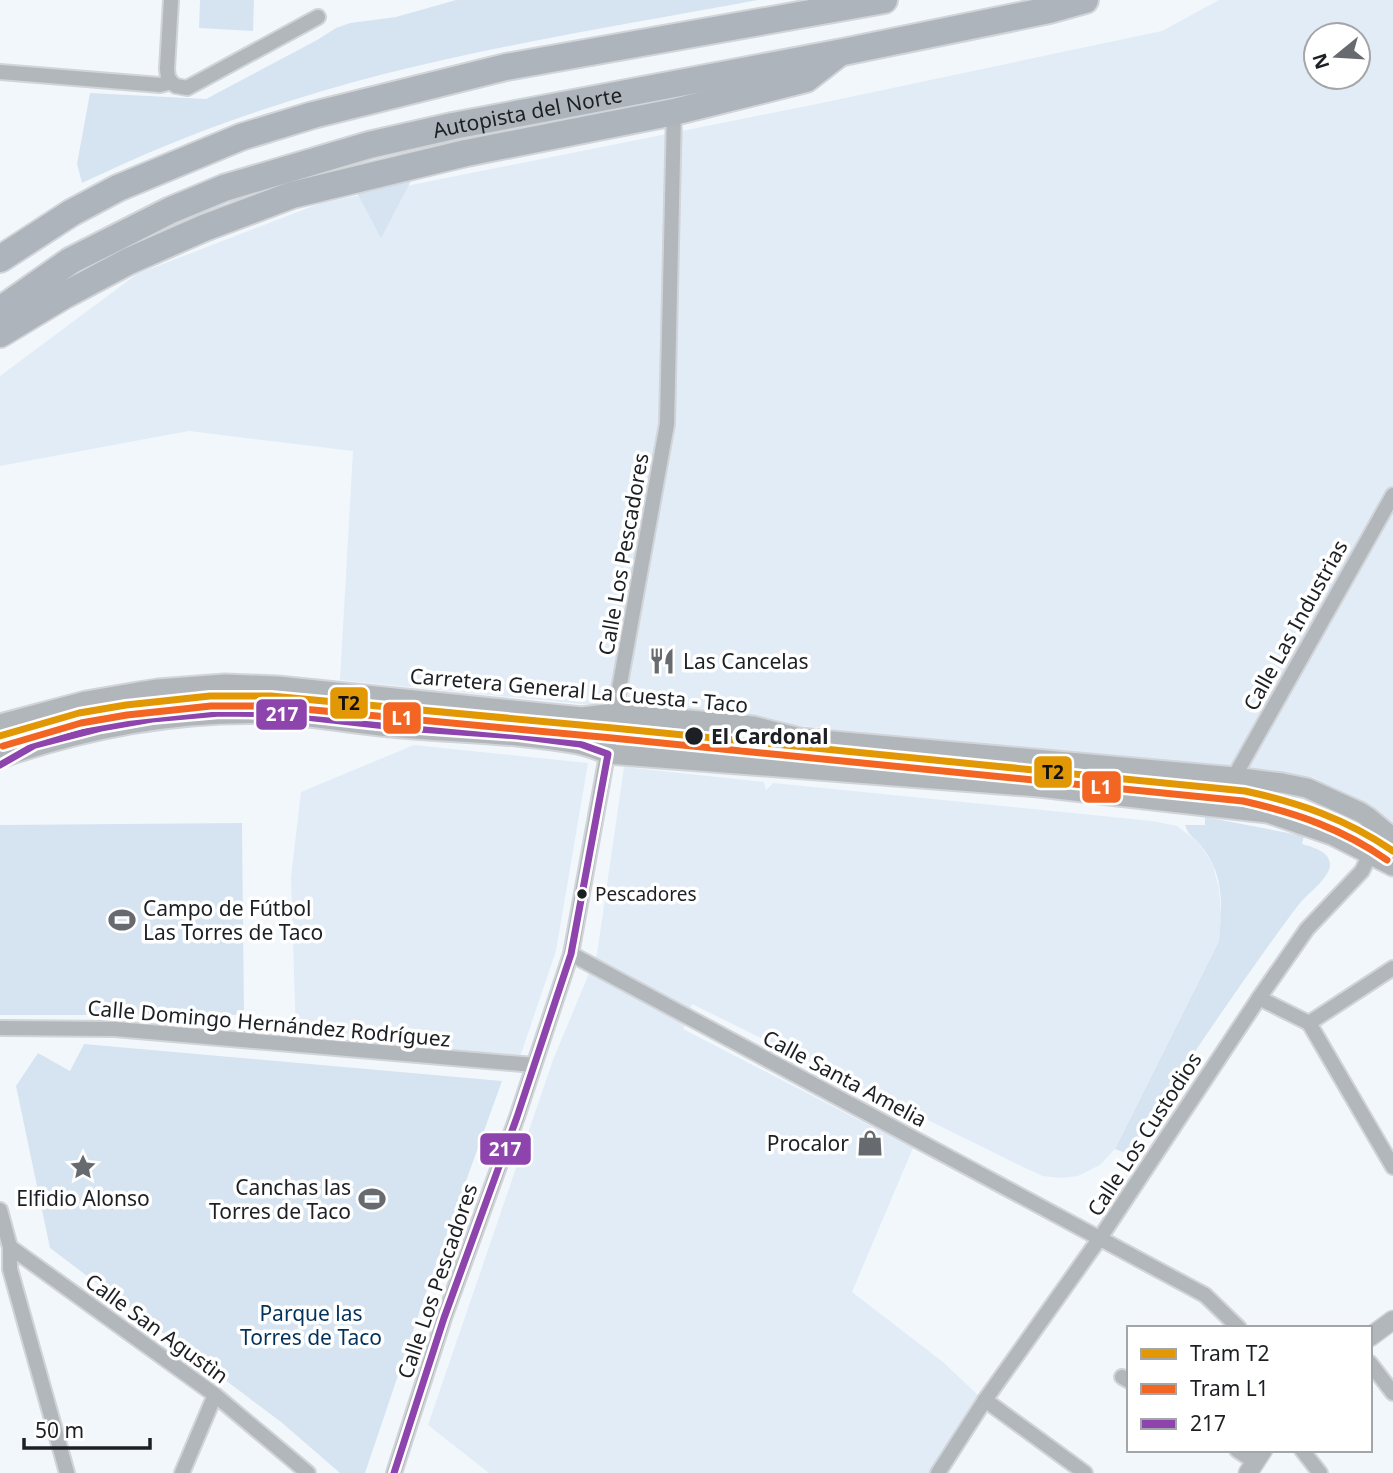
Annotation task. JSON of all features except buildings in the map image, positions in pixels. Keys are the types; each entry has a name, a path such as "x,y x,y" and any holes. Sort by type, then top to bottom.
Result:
{"highway":[{"name":"Autopista del Norte","path":"0,259 71,213 118,188 242,137 313,115 506,67 884,0"},
{"name":"Autopista del Norte","path":"0,310 70,261 171,210 224,188 369,145 429,131 842,52 1049,10 1085,0"},
{"path":"0,334 129,261 204,228 292,195 466,153 674,112 806,79 842,52"}],"main road":[{"name":"Carretera General La Cuesta - Taco","path":"0,724 86,701 158,689 225,684 277,686 582,717 615,713 753,726 800,738 1282,783 1307,788 1368,817 1393,838"},
{"path":"0,758 101,728 152,719 220,713 278,715 518,736 580,744 608,754 1025,786 1268,813 1332,835 1393,866"},
{"path":"0,765 35,746"},
{"path":"1370,853 1393,856"}],"street":[{"path":"171,0 167,69 171,82 181,88 195,86 318,17"},
{"path":"0,72 160,85 171,82"},
{"name":"Calle Los Pescadores","path":"394,1473 444,1318 571,954 667,424 674,112"},
{"name":"Calle Las Industrias","path":"1234,777 1393,495"},
{"path":"1368,817 1370,853"},
{"name":"Calle Los Custodios","path":"938,1473 985,1400 1100,1238 1307,929 1362,871 1370,853"},
{"name":"Calle Santa Amelia","path":"571,954 1205,1295 1236,1326"},
{"path":"1309,1023 1391,975"},
{"path":"1259,998 1309,1023 1393,1167"},
{"name":"Calle Domingo Hernández Rodríguez","path":"0,1028 115,1029 534,1065"},
{"path":"0,1210 10,1247 5,1271 67,1473"},
{"name":"Calle San Agustìn","path":"10,1247 215,1395 294,1468 308,1473"},
{"path":"1372,1336 1393,1320"},
{"path":"1372,1366 1393,1393"},
{"path":"182,1473 215,1395"},
{"path":"985,1400 1085,1473"},
{"path":"1240,1452 1255,1462"},
{"path":"1304,1452 1320,1473"}],"shaded area":[{"path":"1219,0 1393,0 1393,828 1313,777 340,680 353,451 189,431 0,466 0,376 137,274 321,203 812,105 1162,31"},
{"path":"414,745 588,763 556,951 520,1057 296,1036 291,877 301,792"},
{"path":"624,767 764,782 766,790 773,783 1152,821 1177,826 1198,842 1213,865 1219,889 1219,941 1115,1149 1100,1165 1078,1176 1043,1176 1025,1168 692,1004 683,1029 913,1148 852,1292 943,1362 981,1398 932,1473 489,1473 428,1425 553,1060 597,954"}],"green space":[{"path":"200,0 254,0 253,31 199,28"},
{"path":"456,0 758,0 506,46 381,75 214,127 82,183 77,164 90,93 206,99 336,28 350,23 396,17"},
{"path":"413,177 381,238 356,191"},
{"path":"1205,817 1304,836 1302,844 1327,856 1329,870 1301,902 1244,980 1128,1154 1115,1149 1219,941 1219,883 1208,856 1185,825 1205,825"},
{"name":"Campo de Fútbol Las Torres de Taco","path":"242,823 244,1015 0,1015 0,825"},
{"name":"Parque las Torres de Taco","path":"84,1044 502,1081 365,1473 340,1473 281,1422 50,1248 16,1086 38,1053 70,1071"}],"tram line":[{"name":"T2","path":"0,736 79,713 126,705 210,696 271,696 1245,791 1285,801 1340,821 1393,851"},
{"name":"L1","path":"3,746 81,723 127,715 211,706 271,706 1243,801 1318,823 1353,839 1387,860"}],"transit line":[{"name":"217","path":"0,765 35,745 101,728 152,719 220,713 278,714 404,728 518,736 580,744 608,754 571,954 517,1117 444,1318 394,1473"}],"place":[{"name":"Las Cancelas","path":"662,661"},
{"name":"El Cardonal","path":"694,736"},
{"name":"Pescadores","path":"582,894"},
{"name":"Campo de Fútbol Las Torres de Taco","path":"122,920"},
{"name":"Procalor","path":"870,1143"},
{"name":"Elfidio Alonso","path":"83,1167"},
{"name":"Canchas las Torres de Taco","path":"372,1199"}]}
